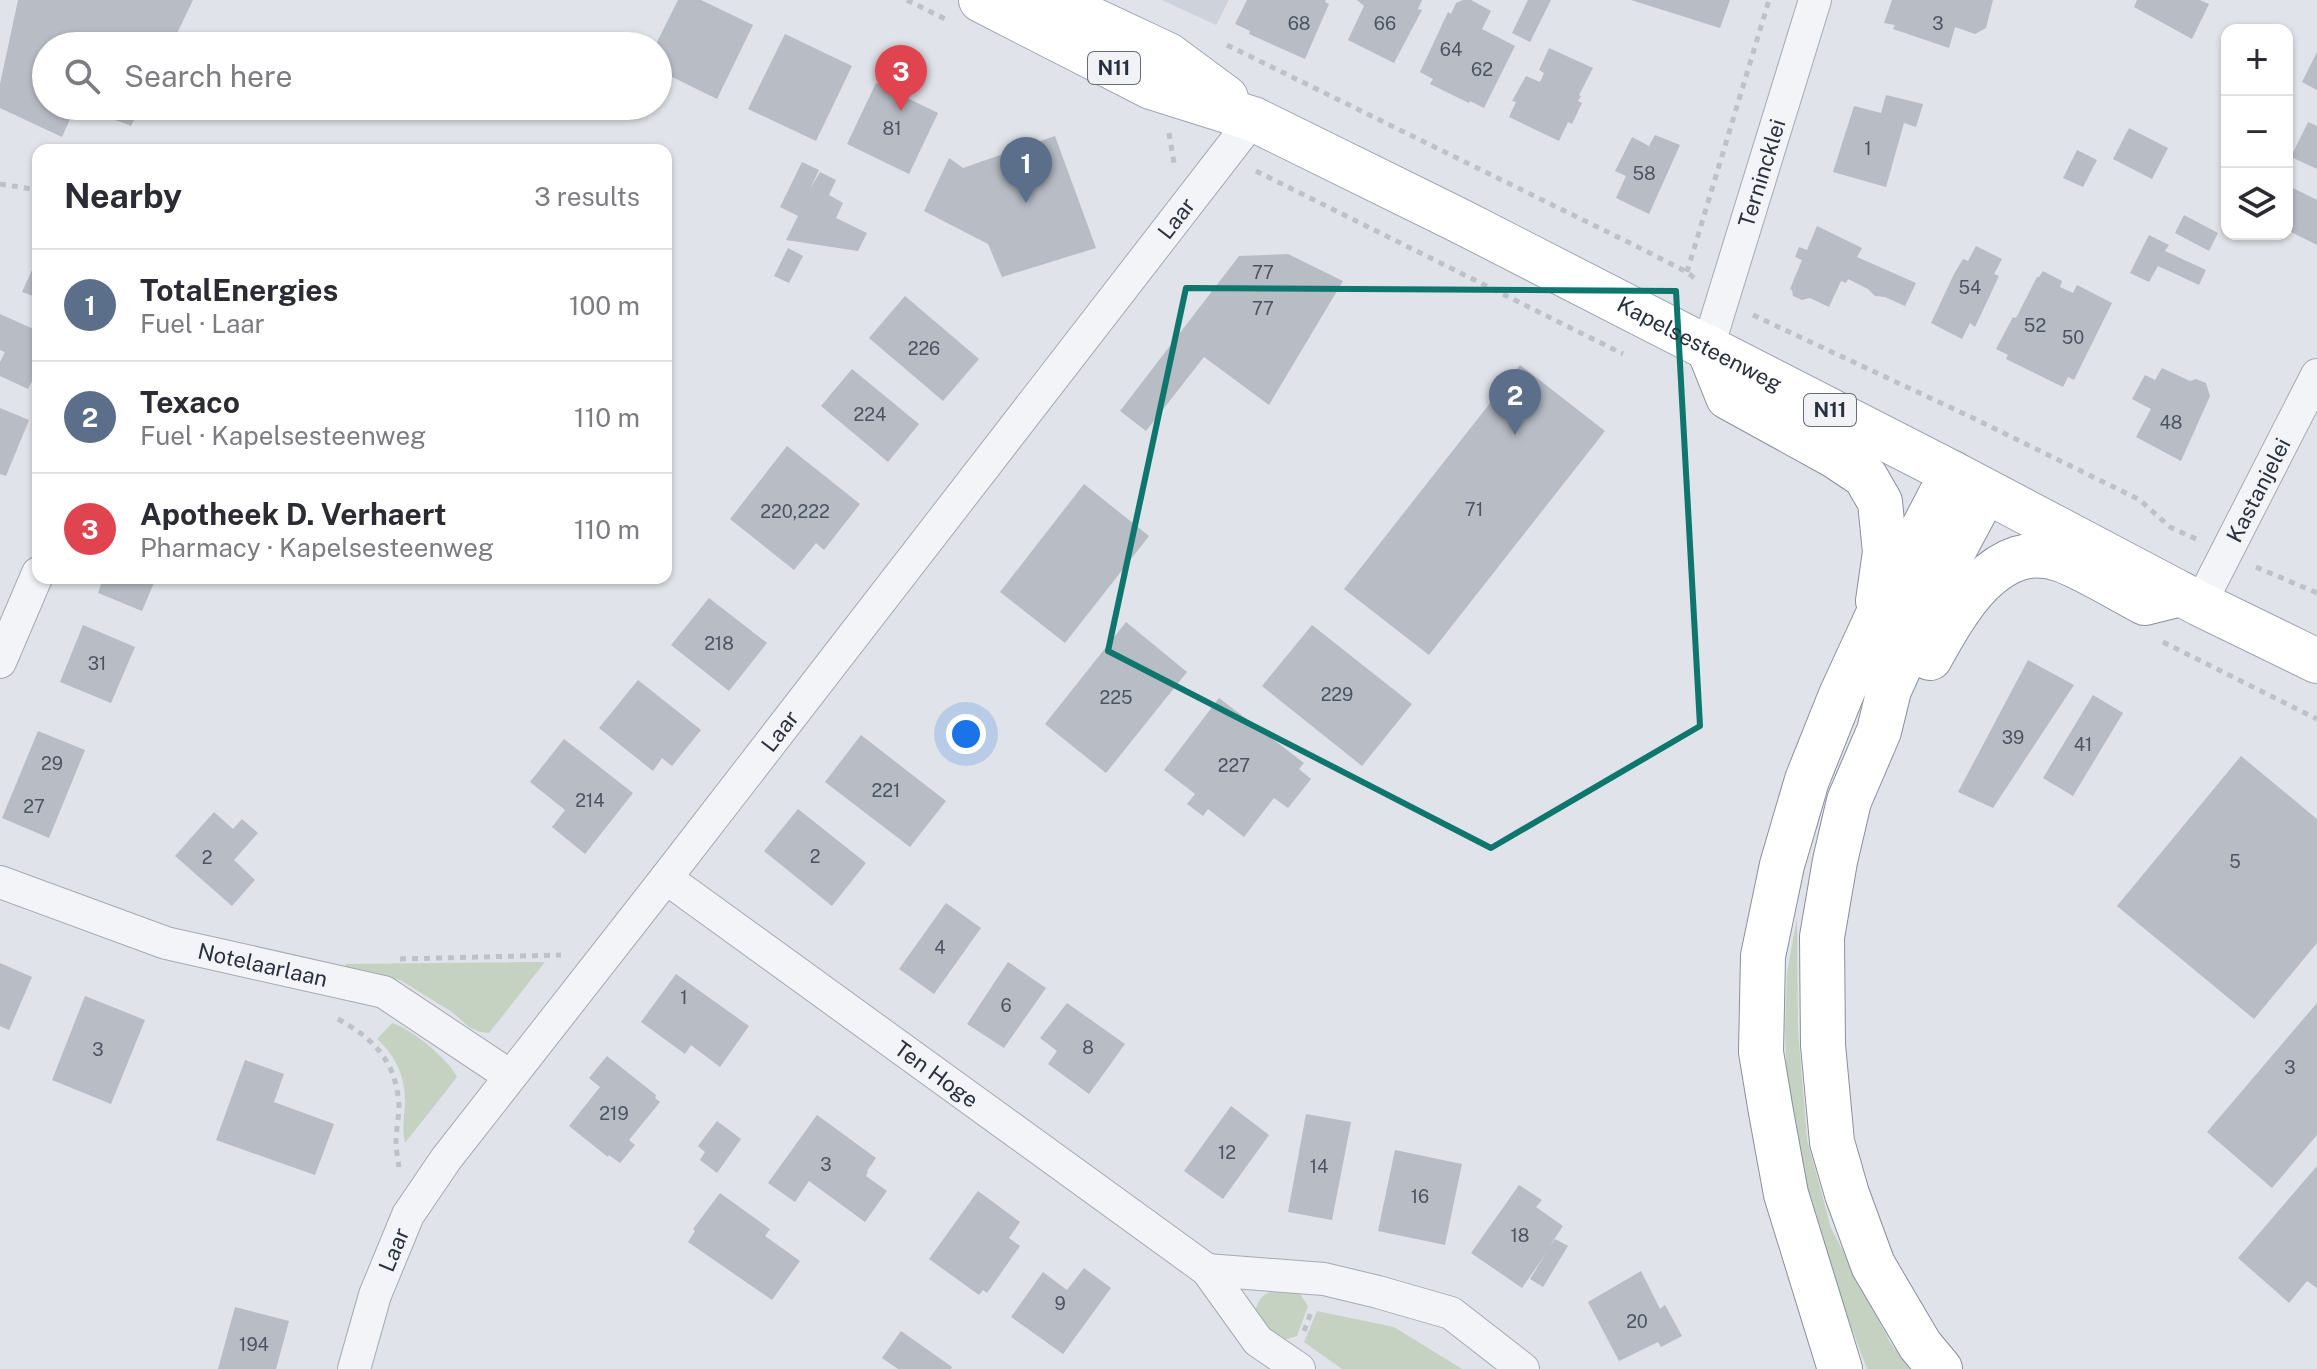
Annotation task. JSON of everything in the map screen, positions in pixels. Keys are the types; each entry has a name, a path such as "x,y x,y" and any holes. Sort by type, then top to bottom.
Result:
{"main road":[{"name":"Kapelsesteenweg","path":"981,0 1151,87 1253,119 1523,252 2190,599 2317,661"},
{"name":"Kapelsesteenweg","path":"1051,0 1168,55 1253,119"},
{"path":"1708,347 1728,397 1865,476 1880,502 1885,552 1876,619"},
{"path":"1840,1369 1786,1194 1773,1126 1761,1052 1763,956 1782,865 1807,780 1841,695 1876,619 1968,482"},
{"path":"1940,1369 1920,1345 1873,1265 1832,1142 1823,1045 1822,937 1849,801 1879,731 1889,690 1945,567 1968,482"},
{"path":"1879,731 1907,701 1952,619 1979,584 2003,564 2030,555 2060,559 2145,603 2190,599"}],"street":[{"name":"Ternincklei","path":"1708,347 1815,0"},
{"name":"Laar","path":"354,1369 375,1295 408,1215 446,1159 1253,119"},
{"name":"Kastanjelei","path":"2190,599 2225,554 2317,375"},
{"path":"0,662 33,584"},
{"name":"Ten Hoge","path":"666,878 1207,1270 1258,1341 1295,1366"},
{"name":"Notelaarlaan","path":"0,882 166,943 384,992 510,1076"},
{"path":"1207,1270 1324,1279 1451,1313 1523,1369"}],"path":[{"path":"1687,272 1769,0"},
{"path":"1224,43 1687,272 1722,301 2140,500 2170,527 2317,593"},
{"path":"0,184 32,189"},
{"path":"389,959 570,955"},
{"path":"334,1018 360,1031 383,1053 394,1079 399,1106 396,1144 401,1177"},
{"path":"1295,1366 1324,1279"}],"highlighted area":[{"path":"1186,288 1676,291 1700,726 1491,848 1108,651"}],"shaded area":[{"path":"1162,0 1229,0 1216,25"}],"green space":[{"path":"1797,918 1798,1030 1807,1139 1831,1228 1891,1344 1911,1369 1867,1369 1805,1194 1787,1088 1785,1031 1787,972"},
{"path":"545,962 489,1033 469,1027 452,1012 400,980 347,968 345,964"},
{"path":"392,1023 429,1046 457,1077 405,1143 402,1076 390,1053 377,1039"},
{"path":"1275,1290 1300,1294 1308,1306 1297,1336 1280,1341 1266,1331 1255,1312 1262,1298"},
{"path":"1317,1311 1394,1327 1462,1369 1342,1369 1304,1342"}],"building":[{"path":"18,0 193,0 178,32 32,32 32,120 70,120 62,137 0,108 0,84"},
{"path":"678,0 701,0 753,25 717,99 672,77 672,32 662,32"},
{"path":"1247,0 1326,0 1329,4 1305,59 1249,34 1250,31 1235,24"},
{"path":"1357,0 1422,0 1418,9 1422,10 1394,63 1348,40 1364,6"},
{"path":"1471,0 1491,11 1482,29 1515,46 1484,108 1430,84 1433,79 1420,72 1448,12 1451,14 1456,3"},
{"path":"1528,0 1551,0 1530,42 1512,33"},
{"path":"1631,0 1730,0 1720,28"},
{"path":"1892,0 1993,0 1986,28 1975,34 1955,27 1949,48 1884,23"},
{"path":"2137,0 2200,0 2209,4 2192,39 2134,7"},
{"path":"785,34 852,66 816,141 748,109"},
{"path":"1549,48 1593,68 1579,95 1578,101 1582,103 1559,141 1509,117 1516,102 1512,101 1526,76 1540,82 1544,73 1539,70"},
{"path":"2317,52 2317,90 2302,82"},
{"path":"876,83 938,113 909,174 847,144"},
{"path":"1886,95 1923,104 1916,127 1904,123 1886,187 1833,172 1854,106 1881,113"},
{"path":"115,120 134,120 131,126"},
{"path":"2308,122 2317,126 2317,169 2293,158"},
{"path":"2129,128 2168,148 2152,179 2113,159"},
{"path":"1655,135 1680,145 1649,214 1616,198 1626,176 1615,171 1632,137 1649,146"},
{"path":"1055,136 1096,248 1002,277 988,244 924,211 949,158 963,168"},
{"path":"2077,150 2097,160 2083,187 2063,178"},
{"path":"802,162 819,170 810,189 820,172 836,180 829,195 843,203 836,218 867,233 858,251 786,240 798,216 780,207"},
{"path":"2293,188 2317,200 2317,245 2293,233"},
{"path":"2184,215 2218,233 2209,251 2175,233"},
{"path":"1817,226 1862,248 1857,257 1916,283 1905,306 1875,296 1848,279 1846,283 1841,281 1829,307 1810,298 1802,300 1793,296 1790,289 1802,260 1795,257 1799,247 1807,250"},
{"path":"2149,235 2169,245 2165,251 2206,270 2199,285 2158,266 2149,282 2130,273"},
{"path":"1976,246 2002,259 1994,274 1999,276 1975,327 1970,323 1962,339 1931,323 1954,274 1963,259 1968,261"},
{"path":"788,248 803,256 789,283 774,276"},
{"path":"1288,254 1343,281 1269,405 1204,357 1146,431 1120,411 1239,256"},
{"path":"32,270 32,296 22,292"},
{"path":"2043,271 2062,281 2060,287 2073,293 2077,285 2112,303 2074,380 2068,377 2063,387 2006,359 2008,355 1996,349"},
{"path":"905,296 979,359 943,401 869,338"},
{"path":"0,314 32,328 32,381 28,389 0,376 0,362 5,352 0,350"},
{"path":"1520,365 1605,431 1429,655 1344,589"},
{"path":"2162,368 2190,381 2196,379 2206,383 2210,396 2181,461 2136,437 2151,409 2132,399 2145,375 2155,380"},
{"path":"852,369 919,424 888,462 821,406"},
{"path":"0,408 29,420 6,476 0,474"},
{"path":"787,446 860,504 824,550 816,543 794,570 730,519"},
{"path":"1084,484 1149,536 1065,643 1000,592"},
{"path":"101,584 153,584 142,611 98,593"},
{"path":"709,598 767,643 729,691 671,645"},
{"path":"1126,622 1187,672 1106,773 1045,724"},
{"path":"83,625 135,647 111,703 60,682"},
{"path":"1312,625 1412,704 1362,766 1262,686"},
{"path":"2028,660 2074,685 1993,808 1958,792"},
{"path":"638,680 701,730 672,766 662,758 653,771 599,728"},
{"path":"2093,695 2123,713 2073,796 2043,778"},
{"path":"1219,698 1304,763 1299,769 1311,779 1288,808 1274,798 1244,837 1208,809 1203,816 1187,804 1195,794 1164,770"},
{"path":"38,731 85,750 49,838 2,818"},
{"path":"861,735 946,801 910,847 825,782"},
{"path":"564,739 633,793 585,854 552,827 565,810 530,782"},
{"path":"2241,756 2317,819 2317,943 2254,1019 2117,906"},
{"path":"798,809 866,863 832,906 764,851"},
{"path":"214,812 233,829 242,819 258,833 234,860 255,880 232,906 175,856"},
{"path":"946,903 981,928 934,994 899,969"},
{"path":"1008,962 1046,988 1004,1048 967,1024"},
{"path":"0,963 32,977 9,1030 0,1026"},
{"path":"676,974 749,1026 720,1067 691,1045 685,1054 641,1022"},
{"path":"85,996 145,1020 111,1104 52,1080"},
{"path":"1067,1003 1125,1044 1089,1094 1048,1064 1057,1051 1040,1038"},
{"path":"2317,1003 2317,1135 2272,1188 2207,1132"},
{"path":"607,1056 656,1095 660,1102 629,1140 635,1145 620,1163 569,1126 600,1087 589,1078"},
{"path":"245,1060 284,1074 274,1102 334,1124 315,1175 216,1140"},
{"path":"1231,1106 1269,1135 1223,1199 1184,1171"},
{"path":"1306,1114 1351,1122 1332,1220 1288,1212"},
{"path":"817,1115 876,1158 866,1176 887,1191 865,1222 809,1181 795,1202 768,1183"},
{"path":"717,1121 741,1139 717,1173 700,1160 705,1152 698,1146"},
{"path":"1395,1150 1462,1164 1445,1245 1378,1231"},
{"path":"2317,1166 2317,1288 2307,1281 2289,1303 2238,1258"},
{"path":"1519,1185 1542,1200 1536,1207 1563,1226 1549,1247 1555,1239 1568,1246 1543,1287 1530,1279 1547,1252 1522,1288 1471,1253"},
{"path":"978,1191 1020,1222 1009,1238 1020,1246 987,1293 983,1290 979,1295 929,1259"},
{"path":"720,1193 770,1229 765,1236 800,1261 772,1300 688,1242 695,1231 693,1229"},
{"path":"1084,1268 1111,1288 1063,1354 1011,1317 1043,1272 1067,1290"},
{"path":"1641,1271 1660,1309 1665,1305 1682,1336 1661,1347 1658,1342 1619,1361 1588,1302"},
{"path":"235,1307 289,1321 276,1369 218,1369"},
{"path":"901,1331 951,1369 898,1369 882,1358"}],"place":[{"name":"Apotheek D. Verhaert","path":"901,111"},
{"name":"TotalEnergies","path":"1026,203"},
{"name":"Texaco","path":"1515,435"}]}
